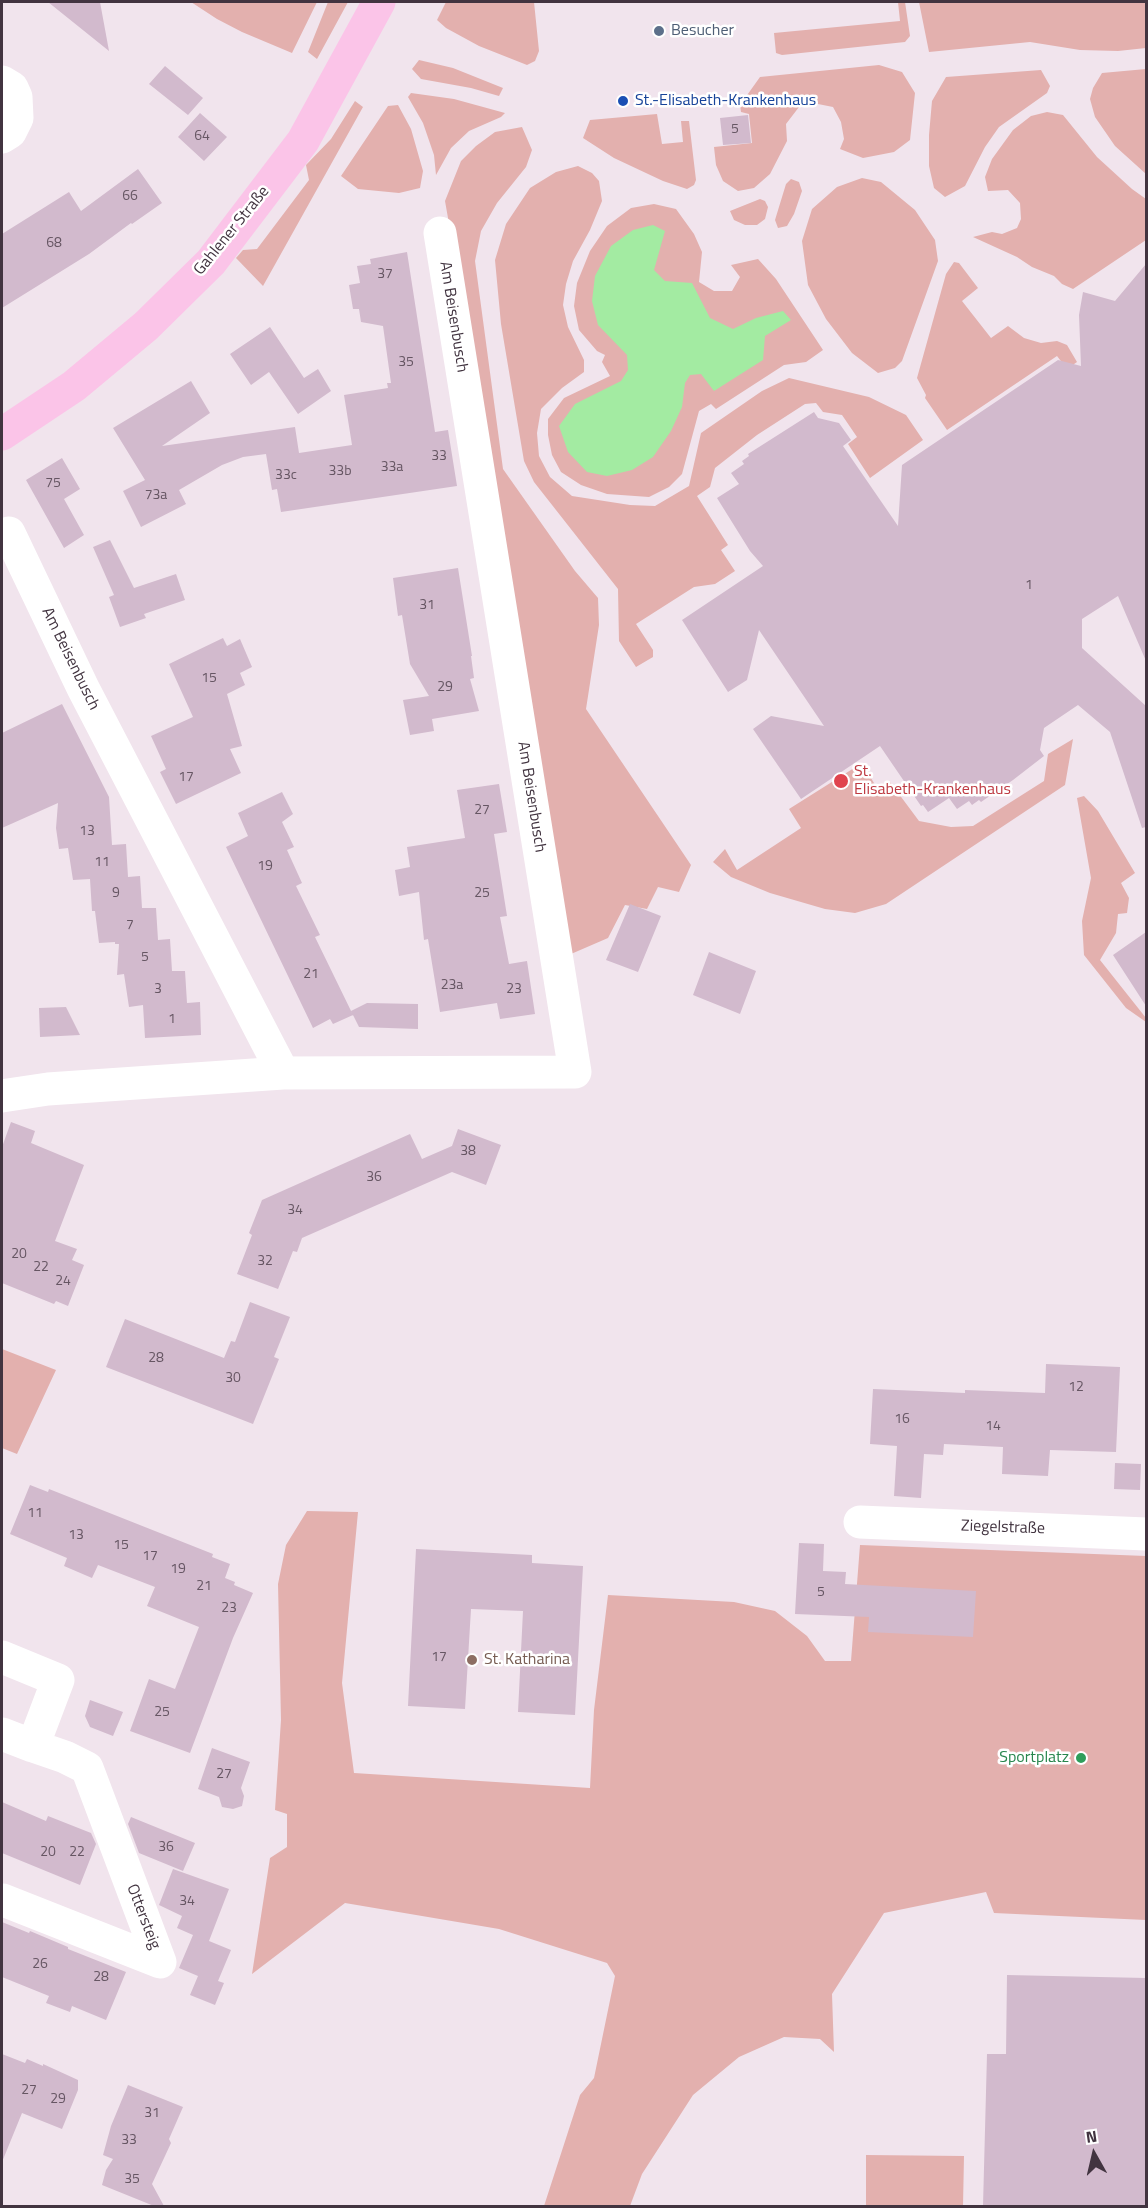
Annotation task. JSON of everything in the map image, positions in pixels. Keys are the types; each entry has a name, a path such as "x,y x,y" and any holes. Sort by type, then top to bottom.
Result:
{"main road":[{"name":"Gahlener Straße","path":"2,434 74,386 146,326 211,262 303,141 380,2"}],"street":[{"path":"2,82 12,88 16,97 17,118 10,132 2,137"},
{"name":"Am Beisenbusch","path":"2,1096 48,1089 283,1072 575,1072 440,233"},
{"name":"Am Beisenbusch","path":"9,533 83,688 283,1072"},
{"name":"Ziegelstraße","path":"860,1522 1146,1534"},
{"path":"2,1657 58,1680 33,1746"},
{"name":"Ottersteig","path":"2,1734 65,1757 87,1768 160,1962 3,1900"}],"shaded area":[{"path":"191,2 317,2 292,53 242,32"},
{"path":"328,2 348,2 317,59 308,52"},
{"path":"446,2 534,2 539,51 535,61 527,65 479,46 446,28 437,20"},
{"path":"898,2 905,2 910,36 905,42 782,55 776,53 774,33 900,21"},
{"path":"919,2 1146,2 1146,48 1118,51 1080,50 1030,42 929,52"},
{"path":"419,60 453,68 503,88 499,96 471,88 421,79 412,69"},
{"path":"879,65 902,72 915,93 910,140 894,152 863,158 840,149 844,139 841,122 833,107 813,103 799,107 786,124 787,141 770,174 754,188 738,191 723,181 716,165 714,147 752,143 749,114 741,112 740,105 760,77"},
{"path":"1146,69 1146,174 1115,146 1095,117 1090,99 1093,88 1102,73"},
{"path":"1041,70 1050,86 1047,93 999,127 985,147 965,186 945,197 934,188 929,166 932,101 946,77"},
{"path":"411,93 454,99 505,113 469,131 451,148 436,175 434,155 423,123 408,97"},
{"path":"355,101 363,107 263,286 236,258 243,250 257,249 309,180 306,165 331,139"},
{"path":"398,105 411,129 423,171 420,188 399,193 358,189 341,176 388,106"},
{"path":"1047,112 1063,115 1097,157 1146,199 1146,240 1073,289 1062,284 1054,276 973,237 992,232 1002,234 1017,228 1021,219 1020,203 1008,190 988,191 985,177 992,159 1013,130 1031,116"},
{"path":"657,114 662,144 683,142 681,121 689,121 696,180 694,185 687,189 663,181 614,158 583,138 590,120"},
{"path":"522,127 532,150 526,167 497,203 481,231 475,261 503,469 575,571 598,598 599,625 586,709 691,865 679,892 658,887 647,909 625,905 608,938 571,954 503,529 445,201 461,161 476,146 495,132"},
{"path":"578,166 592,173 599,181 602,201 590,230 573,261 563,305 568,327 584,360 584,372 562,388 541,409 537,433 539,456 550,477 572,496 630,505 655,506 689,486 701,433 762,391 789,378 869,397 906,415 923,440 870,478 848,444 857,437 842,415 823,412 816,403 805,404 757,435 715,468 710,487 697,496 728,545 721,550 735,571 715,584 694,587 636,624 653,650 653,657 636,667 619,641 618,589 534,482 524,461 501,324 495,260 506,224 530,188 556,172"},
{"path":"862,178 881,182 915,210 935,240 938,261 902,361 895,368 878,373 852,353 826,319 808,285 802,241 812,209 837,187"},
{"path":"791,179 799,182 802,191 787,226 778,228 775,220 786,184"},
{"path":"760,199 765,201 768,207 765,219 757,225 745,225 734,220 730,211"},
{"path":"654,204 676,209 694,234 702,252 699,282 714,291 732,291 740,277 731,265 758,259 776,279 823,350 806,362 784,365 716,409 711,404 699,411 682,474 669,487 649,497 607,494 581,485 561,472 552,455 548,419 564,398 610,376 602,362 605,355 597,351 579,330 574,306 577,283 590,251 607,226 631,208"},
{"path":"653,225 665,231 654,270 665,281 692,283 710,318 733,329 756,318 783,311 791,320 765,336 763,360 714,391 701,374 690,375 685,383 682,407 671,431 653,457 632,470 607,476 587,472 568,452 559,426 575,404 621,381 628,370 627,355 598,325 592,301 595,276 611,246 633,230"},
{"path":"954,262 959,263 978,288 962,301 991,338 1008,326 1024,338 1041,343 1057,341 1067,345 1077,362 1067,369 1057,356 947,430 925,398 926,395 917,378 946,274"},
{"path":"1073,739 1065,785 886,904 855,913 825,909 770,893 731,877 713,862 725,849 737,870 801,828 789,809 862,763 877,788 890,782 919,821 951,827 973,826 1044,781 1048,754"},
{"path":"1084,796 1098,811 1135,873 1121,883 1129,898 1127,913 1118,914 1116,933 1100,960 1146,1018 1146,1022 1126,1008 1084,955 1082,921 1091,878 1077,798"},
{"path":"2,1349 56,1370 17,1454 2,1448"},
{"path":"307,1511 358,1512 342,1683 354,1773 590,1788 594,1710 608,1595 734,1602 775,1611 807,1636 825,1661 851,1661 860,1545 1146,1556 1146,1920 994,1913 986,1892 884,1913 832,1994 834,2052 820,2039 784,2037 739,2057 693,2095 642,2174 630,2206 544,2206 580,2095 594,2078 615,1976 607,1963 499,1929 345,1903 252,1974 270,1858 287,1847 287,1814 275,1810 281,1720 278,1584 286,1545"},
{"path":"866,2155 964,2156 963,2206 866,2206"}],"building":[{"path":"48,2 100,2 109,51"},
{"path":"165,66 203,98 188,115 149,84"},
{"path":"200,113 227,137 204,161 178,137"},
{"path":"748,115 751,143 723,145 720,118"},
{"path":"138,169 162,203 89,254 2,308 2,234 69,192 81,211"},
{"path":"407,252 435,432 448,430 457,486 281,512 277,489 272,490 266,454 243,457 222,465 179,490 186,504 141,527 123,491 145,480 113,428 191,381 210,413 162,446 295,427 299,453 352,445 344,395 388,388 387,383 391,383 383,326 361,322 359,309 353,309 349,285 360,283 357,266 371,264 370,259"},
{"path":"1146,264 1146,661 1118,596 1082,619 1082,648 1146,706 1146,827 1142,828 1110,732 1078,705 1044,728 1040,750 1044,756 981,802 979,800 972,805 969,801 957,809 949,798 928,812 923,805 921,806 880,746 801,799 753,729 771,716 824,726 759,630 747,680 728,692 682,620 763,566 750,551 717,498 739,484 731,473 744,464 742,461 749,456 748,454 814,412 818,418 839,423 851,440 843,446 898,526 902,465 1058,360 1081,366 1079,315 1083,292 1115,301"},
{"path":"270,327 304,378 318,369 331,391 298,414 269,372 251,385 230,354"},
{"path":"62,458 80,489 64,499 84,535 64,548 26,480"},
{"path":"110,540 134,588 176,574 185,600 144,614 146,618 120,627 109,597 114,595 93,547"},
{"path":"458,568 472,656 474,678 470,679 479,711 432,719 434,731 410,735 403,700 429,696 410,664 402,615 398,616 393,578"},
{"path":"223,638 227,646 240,639 252,667 240,673 245,685 227,694 242,746 230,749 241,773 176,804 160,772 166,769 151,736 193,717 169,664"},
{"path":"62,704 109,797 112,845 126,844 128,877 140,876 142,908 156,908 158,940 170,939 172,971 185,971 187,1003 200,1002 201,1035 145,1038 143,1005 129,1007 124,974 117,975 119,944 99,943 95,911 92,911 90,879 73,880 68,848 59,849 56,828 58,803 2,828 2,733"},
{"path":"499,784 507,832 494,834 507,916 500,917 509,964 527,961 535,1014 500,1019 497,1003 440,1012 428,939 424,940 419,892 399,896 395,870 410,867 407,847 465,838 457,790"},
{"path":"282,792 293,814 282,822 294,847 287,850 302,883 296,886 320,935 315,937 353,1015 333,1024 330,1019 313,1028 226,847 248,836 238,813"},
{"path":"630,904 661,916 638,972 606,960"},
{"path":"1146,932 1146,1006 1113,955"},
{"path":"709,952 756,971 740,1014 693,995"},
{"path":"367,1003 418,1004 418,1029 359,1027 351,1011"},
{"path":"66,1007 80,1035 40,1037 39,1008"},
{"path":"11,1122 35,1131 31,1143 84,1165 55,1241 77,1249 72,1260 84,1265 68,1306 56,1301 54,1304 2,1283 2,1147"},
{"path":"458,1129 501,1145 486,1185 452,1172 302,1238 297,1252 293,1251 278,1289 237,1274 262,1200 410,1134 422,1159 452,1146"},
{"path":"250,1302 290,1317 274,1357 279,1359 253,1424 106,1367 125,1319 224,1358 231,1341 235,1342"},
{"path":"1046,1364 1120,1367 1116,1452 1050,1450 1048,1476 1002,1474 1003,1447 944,1444 943,1455 924,1454 921,1498 894,1496 897,1446 870,1444 873,1389 965,1393 965,1390 1045,1393"},
{"path":"1115,1463 1141,1464 1140,1490 1114,1489"},
{"path":"30,1485 48,1492 49,1489 213,1554 212,1557 230,1564 225,1578 235,1582 234,1585 253,1593 233,1638 190,1753 130,1731 149,1679 175,1689 199,1627 147,1606 155,1587 98,1565 92,1578 64,1566 67,1558 10,1534"},
{"path":"799,1543 824,1544 823,1571 846,1572 845,1584 976,1591 973,1637 868,1632 869,1617 795,1614"},
{"path":"416,1549 532,1555 532,1563 583,1566 575,1715 518,1712 523,1611 471,1609 465,1709 408,1706"},
{"path":"90,1700 123,1712 113,1736 90,1727 85,1716"},
{"path":"212,1748 250,1762 241,1788 244,1796 242,1806 233,1809 222,1807 219,1797 198,1789"},
{"path":"2,1802 46,1821 48,1816 91,1833 96,1844 80,1885 2,1853"},
{"path":"131,1817 195,1843 183,1871 139,1853 128,1824"},
{"path":"173,1869 229,1889 209,1941 231,1950 218,1981 224,1983 215,2005 190,1995 198,1976 179,1968 193,1935 177,1928 182,1916 159,1905"},
{"path":"2,1922 29,1933 30,1931 126,1972 106,2020 72,2006 70,2012 46,2003 49,1996 2,1977"},
{"path":"1007,1975 1146,1978 1146,2206 983,2206 987,2054 1006,2054"},
{"path":"2,2054 25,2063 27,2059 43,2066 43,2064 78,2080 78,2090 62,2129 22,2113 2,2162"},
{"path":"128,2085 183,2107 169,2139 171,2143 152,2184 164,2206 154,2206 102,2185 106,2170 113,2159 103,2155 111,2126"}],"place":[{"name":"Besucher","path":"659,31"},
{"name":"St.-Elisabeth-Krankenhaus","path":"623,101"},
{"name":"St. Elisabeth-Krankenhaus","path":"841,781"},
{"name":"St. Katharina","path":"472,1660"},
{"name":"Sportplatz","path":"1081,1758"}]}
